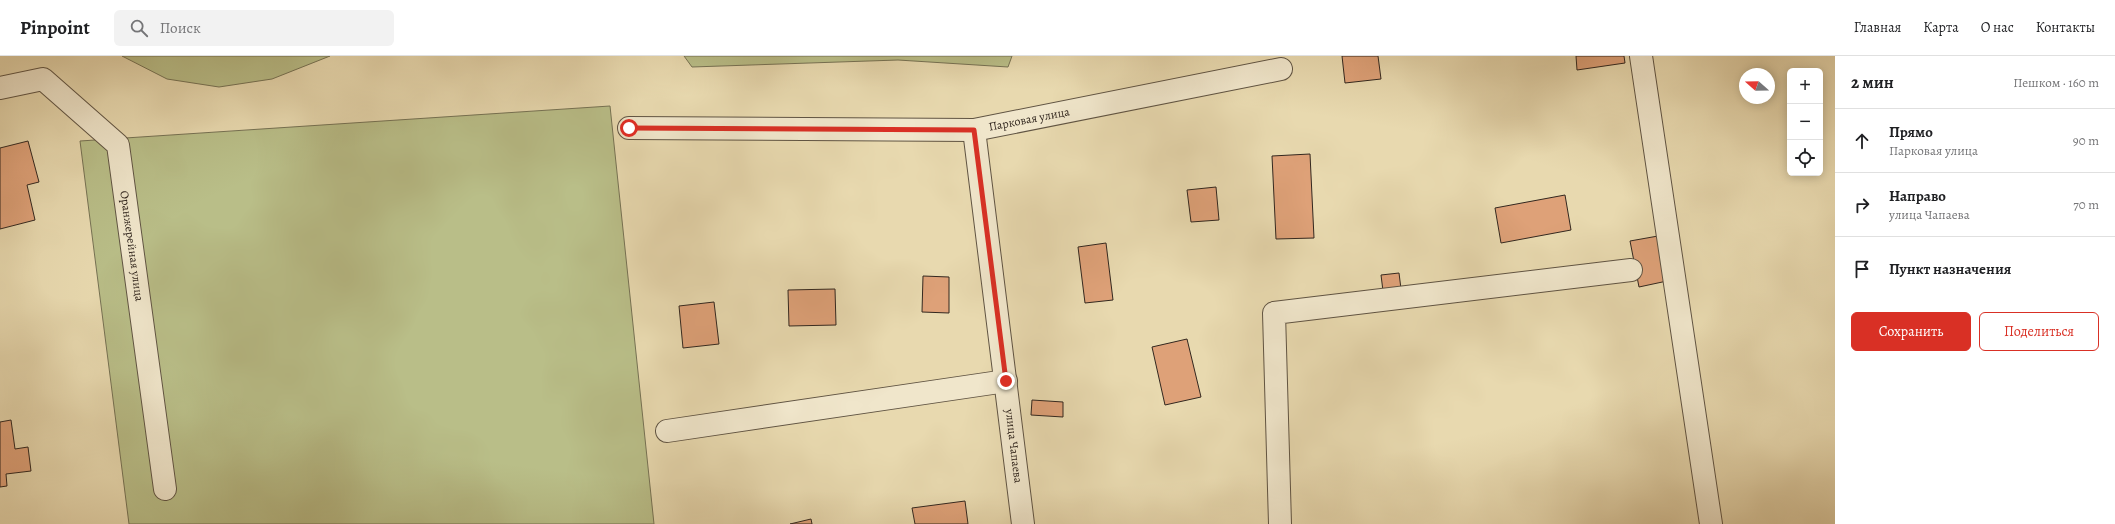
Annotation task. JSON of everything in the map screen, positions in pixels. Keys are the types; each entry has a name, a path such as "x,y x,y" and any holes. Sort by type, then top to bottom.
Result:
{"street":[{"path":"1642,56 1711,524"},
{"name":"Парковая улица","path":"629,128 974,130 1281,69"},
{"name":"Оранжерейная улица","path":"0,88 43,79 118,144 165,489"},
{"name":"улица Чапаева","path":"974,130 1024,524"},
{"path":"1280,524 1274,313 1630,270"},
{"path":"667,431 1006,381"}],"green space":[{"path":"122,56 330,56 272,79 219,87 167,79"},
{"path":"684,56 1012,56 1008,67 898,60 692,67"},
{"path":"610,106 654,524 129,524 80,141"}],"building":[{"path":"1342,56 1378,56 1381,79 1345,83"},
{"path":"1576,56 1624,56 1625,63 1577,70"},
{"path":"28,141 39,182 27,185 35,220 0,229 0,148"},
{"path":"1310,154 1314,238 1276,239 1272,156"},
{"path":"1216,187 1219,220 1191,222 1187,190"},
{"path":"1565,195 1571,230 1501,243 1495,208"},
{"path":"1658,236 1667,281 1639,287 1630,241"},
{"path":"1106,243 1113,300 1085,303 1078,247"},
{"path":"1399,273 1401,289 1383,291 1381,275"},
{"path":"923,276 949,277 949,313 922,312"},
{"path":"835,289 836,325 789,326 788,290"},
{"path":"714,302 719,344 683,348 679,306"},
{"path":"1187,339 1201,397 1165,405 1152,347"},
{"path":"1032,400 1063,402 1063,417 1031,415"},
{"path":"11,420 15,449 28,447 31,471 6,474 7,486 0,487 0,422"},
{"path":"965,501 968,524 915,524 912,508"},
{"path":"811,519 812,524 790,524"}],"route":[{"path":"629,128 974,130 1006,381"}]}
